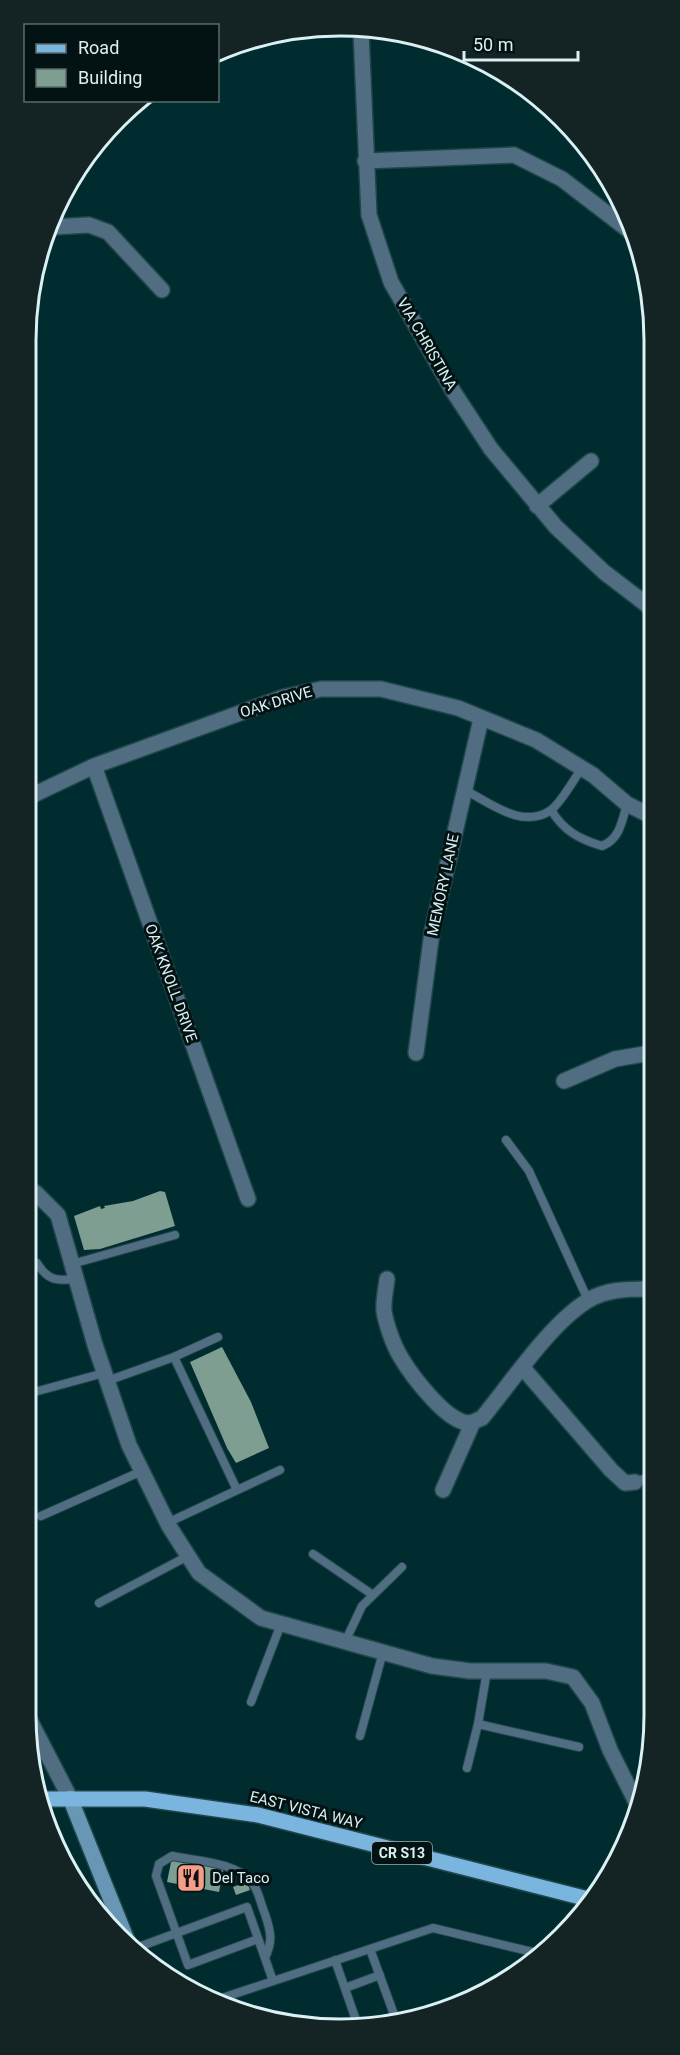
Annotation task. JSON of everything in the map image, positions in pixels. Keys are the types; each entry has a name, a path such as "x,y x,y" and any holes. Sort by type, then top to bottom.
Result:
{"main road":[{"name":"EAST VISTA WAY","path":"47,1798 145,1799 258,1815 583,1898"},
{"path":"70,1798 120,1925"}],"street":[{"name":"VIA CHRISTINA","path":"361,37 369,215 391,282 459,400 491,449 556,527 604,572 644,603"},
{"path":"365,161 514,155 562,179 621,224"},
{"path":"58,228 88,225 108,232 162,290"},
{"path":"537,506 591,461"},
{"name":"OAK DRIVE","path":"36,793 94,766 284,697 321,689 381,689 458,708 536,740 582,768 627,804 644,812"},
{"name":"MEMORY LANE","path":"416,1053 432,932 481,719"},
{"name":"OAK KNOLL DRIVE","path":"94,766 248,1199"},
{"path":"564,1081 615,1059 644,1054"},
{"path":"36,1193 58,1215 106,1377 129,1445 167,1523 199,1574 261,1618 432,1666 487,1671 546,1671 573,1677 592,1703 610,1750 633,1796"},
{"path":"387,1279 384,1311 399,1354 418,1383 452,1418 468,1424 482,1419 561,1322 588,1300 620,1289 644,1289"},
{"path":"523,1368 611,1470 625,1483 642,1480"},
{"path":"442,1490 473,1422"},
{"path":"37,1734 70,1798"}],"lane":[{"path":"465,790 519,818 551,810 582,768"},
{"path":"551,810 557,820 575,837 602,846 610,842 618,833 627,804"},
{"path":"506,1140 529,1171 588,1300"},
{"path":"36,1263 44,1275 56,1281 74,1272 175,1235"},
{"path":"36,1392 106,1377 174,1357 218,1337"},
{"path":"174,1357 237,1490"},
{"path":"167,1523 280,1470"},
{"path":"41,1516 142,1471"},
{"path":"313,1554 373,1595"},
{"path":"99,1603 188,1556"},
{"path":"345,1642 362,1606 402,1567"},
{"path":"251,1702 281,1624"},
{"path":"360,1736 383,1652"},
{"path":"467,1768 478,1724 487,1671"},
{"path":"478,1724 579,1747"},
{"path":"258,1939 188,1965 156,1876 159,1864 172,1856 232,1868 247,1877 254,1885 272,1934 271,1945 265,1958"},
{"path":"142,1946 247,1907 273,1981"},
{"path":"226,1997 433,1928 531,1951"},
{"path":"370,1948 394,2014"},
{"path":"335,1960 355,2018"},
{"path":"345,1988 380,1975"}],"building":[{"path":"160,1191 165,1192 175,1226 100,1249 84,1250 74,1216 100,1206 101,1209 105,1208 104,1206 133,1201"},
{"path":"222,1347 251,1402 269,1448 236,1463 227,1448 190,1362"},
{"path":"172,1857 224,1867 219,1892 167,1882"},
{"path":"247,1882 250,1890 236,1895 233,1887"}],"place":[{"name":"Del Taco","path":"191,1878"}]}
